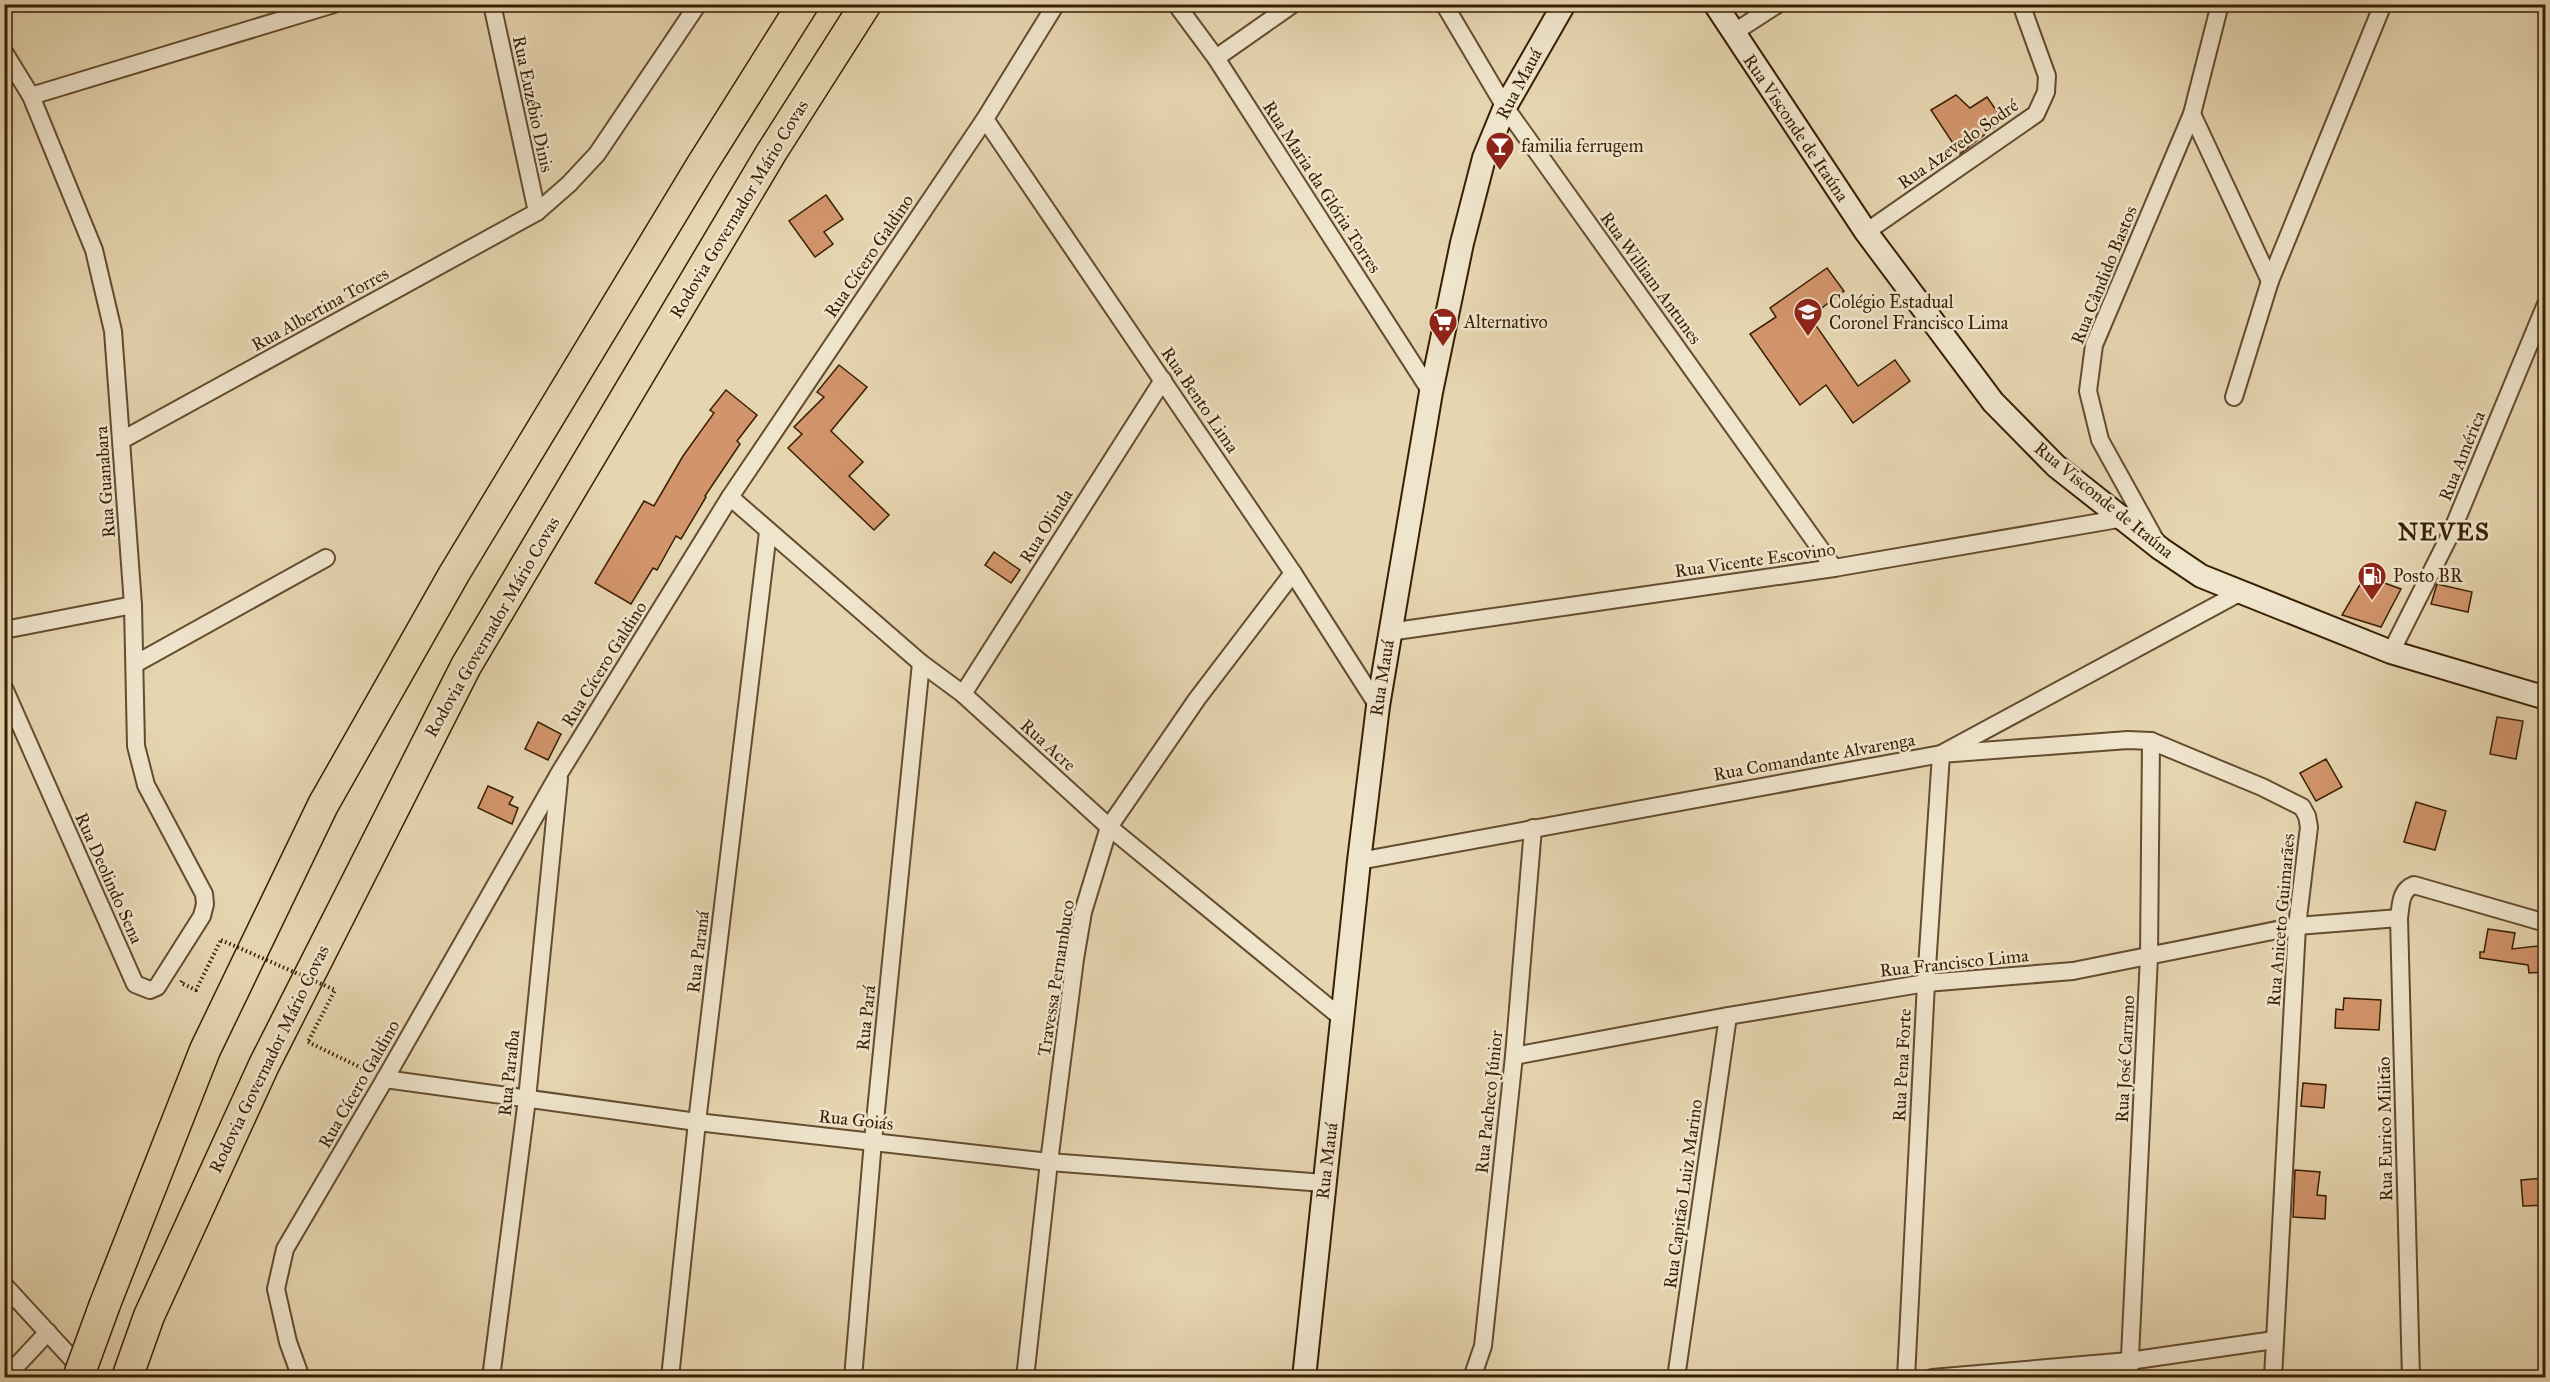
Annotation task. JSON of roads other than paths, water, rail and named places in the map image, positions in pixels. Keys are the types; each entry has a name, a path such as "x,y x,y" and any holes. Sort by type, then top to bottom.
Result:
{"highway":[{"path":"78,1377 205,1050 323,805 454,574 701,166 803,4"},
{"name":"Rodovia Governador Mário Covas","path":"127,1377 149,1316 264,1065 466,666 771,153 866,4"}],"street":[{"path":"31,96 334,4"},
{"name":"Rua Euzébio Dinis","path":"492,4 537,212"},
{"path":"537,212 569,184 597,154 698,4"},
{"name":"Rua Cícero Galdino","path":"301,1377 288,1342 276,1288 285,1249 560,772 730,496 985,119 1056,4"},
{"name":"Rua Maria da Glória Torres","path":"1176,4 1216,58 1431,392"},
{"path":"1216,58 1293,4"},
{"name":"Rua William Antunes","path":"1444,4 1505,107 1834,568"},
{"name":"Rua Mauá","path":"1304,1377 1359,861 1378,706 1431,392 1484,158 1505,107 1564,4"},
{"name":"Rua Visconde de Itaúna","path":"1715,4 1866,232 1993,402 2056,466 2161,549 2201,576 2391,652 2546,698"},
{"path":"1733,33 1778,4"},
{"name":"Rua Azevedo Sodré","path":"1866,232 2036,114 2046,92 2047,76 2021,4"},
{"path":"2207,4 2214,25"},
{"name":"Rua Cândido Bastos","path":"2161,549 2100,440 2088,391 2094,345 2192,114 2220,4"},
{"path":"2234,396 2270,281 2383,4"},
{"name":"Rua Guanabara","path":"4,52 31,96 94,250 113,331 133,605 136,746 146,785 204,894 205,904 202,915"},
{"path":"2192,114 2270,281"},
{"name":"Rua Bento Lima","path":"985,119 1293,573 1378,706"},
{"name":"Rua Albertina Torres","path":"122,440 537,212"},
{"name":"Rua América","path":"2391,652 2451,533 2546,304"},
{"name":"Rua Olinda","path":"963,694 1163,380"},
{"name":"Rua Acre","path":"730,496 768,532 921,663 963,694 1109,827 1343,1019"},
{"name":"Rua Vicente Escovino","path":"1389,632 1834,568 2124,518"},
{"name":"Rua Paraná","path":"670,1377 768,532"},
{"path":"135,664 326,558"},
{"name":"Travessa Pernambuco","path":"1025,1377 1049,1162 1081,924 1109,827 1197,699 1293,573"},
{"name":"Rua Comandante Alvarenga","path":"1359,861 1941,754 2241,592"},
{"path":"4,630 133,605"},
{"name":"Rua Pará","path":"853,1377 873,1141 921,663"},
{"name":"Rua Deolindo Sena","path":"4,688 135,984 150,990 157,987 202,915"},
{"name":"Rua Aniceto Guimarães","path":"1941,754 2128,740 2151,741 2262,787 2302,807 2307,816 2309,828 2296,926 2273,1377"},
{"name":"Rua José Carrano","path":"2129,1369 2149,956 2151,741"},
{"name":"Rua Pena Forte","path":"1906,1377 1926,983 1941,754"},
{"name":"Rua Paraíba","path":"491,1377 527,1099 560,772"},
{"name":"Rua Pacheco Júnior","path":"1472,1377 1483,1346 1514,1056 1533,828"},
{"name":"Rua Eurico Militão","path":"2411,1377 2399,918 2403,893 2414,885 2546,923"},
{"name":"Rua Francisco Lima","path":"1514,1056 1728,1016 1926,983 2073,970 2296,926 2399,918"},
{"name":"Rua Capitão Luiz Marino","path":"1676,1377 1728,1016"},
{"name":"Rua Goiás","path":"385,1079 698,1122 1049,1162 1324,1183"},
{"path":"4,1285 89,1377"},
{"path":"5,1377 48,1332"},
{"path":"1932,1377 2129,1369 2274,1340"}],"place":[{"name":"familia ferrugem","path":"1500,172"},
{"name":"Colégio Estadual Coronel Francisco Lima","path":"1808,338"},
{"name":"Alternativo","path":"1443,348"},
{"name":"Posto BR","path":"2372,602"}],"district":[{"name":"NEVES","path":"2444,532"}]}
